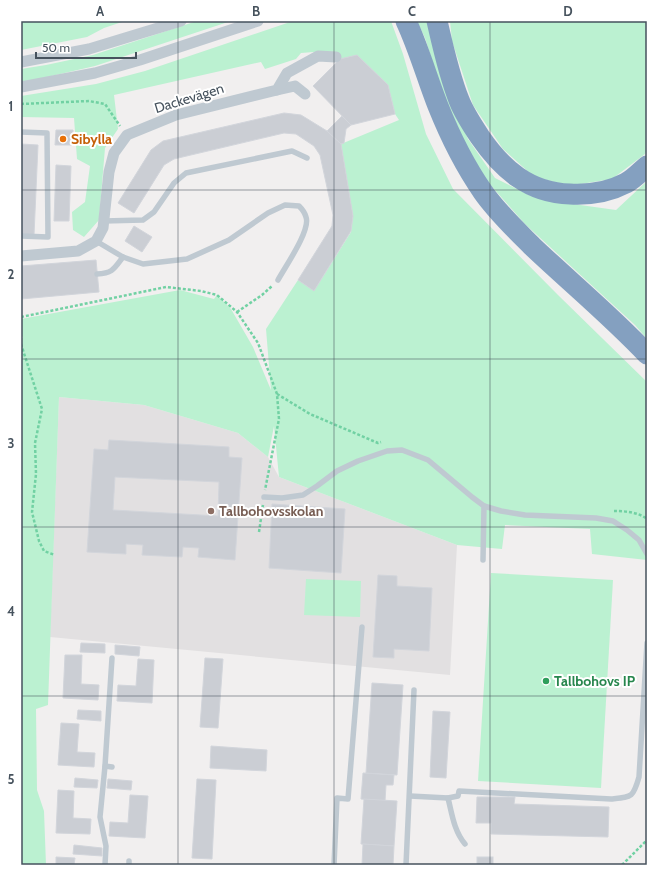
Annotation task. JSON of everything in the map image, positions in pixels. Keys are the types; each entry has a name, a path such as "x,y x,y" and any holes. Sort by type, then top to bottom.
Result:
{"highway":[{"path":"406,21 415,40 438,106 449,131 483,193 505,220 647,354"},
{"path":"437,21 450,73 459,100 472,125 492,154 512,174 536,188 561,194 581,195 604,191 627,183 647,166"}],"street":[{"path":"21,62 89,49 181,21"},
{"path":"21,87 95,72 140,60 258,21"},
{"path":"277,90 287,72 318,56 336,57"},
{"name":"Dackevägen","path":"127,135 176,115 277,90 295,86 305,94"},
{"path":"21,256 78,251 96,241 103,228 109,172 114,153 127,135"}],"lane":[{"path":"21,132 47,133 48,237 21,236"},
{"path":"104,221 143,220 154,212 174,183 186,172 292,151 307,158"},
{"path":"96,241 123,257 143,264 187,259 229,240 268,213 285,205 300,206 307,218 306,228 299,244 278,280"},
{"path":"98,274 108,273 123,257"},
{"path":"264,497 282,498 302,495 318,486 338,471 358,461 387,451 402,450 428,460 484,506 501,511 525,515 596,518 613,521 639,540 647,554"},
{"path":"483,560 484,506"},
{"path":"334,865 337,798 348,799 362,627"},
{"path":"410,796 448,798 458,796 459,791 611,799 628,797 635,792 640,777 647,643"},
{"path":"105,865 106,846 100,817 112,658"},
{"path":"406,865 414,690"},
{"path":"105,766 112,767"},
{"path":"448,798 454,823 461,839 466,844"}],"path":[{"path":"21,104 89,101 105,104 127,135"},
{"path":"237,312 262,295 278,280"},
{"path":"21,317 166,287 201,291 217,295 237,312 258,343 277,394 280,419 264,497 260,532"},
{"path":"21,344 42,409 35,443 36,474 32,512 39,541 44,551 55,555"},
{"path":"277,394 310,414 378,443 384,442"},
{"path":"610,511 641,515 647,519"},
{"path":"622,865 647,840"}],"shaded area":[{"name":"Tallbohovsskolan","path":"59,397 144,405 238,433 268,457 279,477 457,545 450,675 50,637"}],"green space":[{"path":"21,21 125,21 104,28 87,37 21,50"},
{"path":"197,21 231,21 95,66 21,83 21,69 93,55"},
{"path":"293,21 391,21 403,54 426,134 453,189 647,382 647,560 592,554 590,529 505,525 502,549 457,545 279,477 274,426 268,457 238,433 144,405 59,397 48,705 36,709 37,790 44,811 46,865 21,865 21,338 23,338 21,334 21,319 180,290 214,299 217,295 231,309 253,347 271,390 266,329 298,280 314,291 351,232 353,216 341,144 399,120 395,114 388,85 357,55 340,59 326,51 301,53 296,59 265,69 261,62 114,95 118,129 105,148 99,220 84,237 73,230 72,212 85,202 90,166 77,159 74,118 21,117 21,96 96,84 145,71"},
{"path":"417,21 429,21 449,95 468,139 495,178 531,196 616,210 647,181 647,339 635,325 525,224 486,180 467,148 442,91 425,38"},
{"path":"450,21 647,21 647,149 645,154 612,179 568,186 533,176 503,149 473,105 452,41"},
{"name":"Tallbohovs IP","path":"491,573 613,580 601,788 478,781"},
{"path":"306,579 361,581 360,617 304,615"}],"building":[{"path":"357,55 388,85 395,114 351,125 313,86 340,59"},
{"path":"284,113 301,115 327,131 341,144 353,216 351,231 314,291 298,280 332,226 333,215 320,155 314,146 296,134 284,133 174,159 164,165 134,213 118,203 151,150 163,141"},
{"path":"342,116 351,125 346,129 344,143 341,144 327,131"},
{"path":"56,130 73,130 72,145 55,145"},
{"path":"21,144 38,145 34,235 21,234"},
{"path":"56,165 71,166 69,221 54,221"},
{"path":"134,226 152,237 142,252 125,241"},
{"path":"96,260 99,292 21,299 21,266"},
{"path":"109,440 229,447 229,457 242,458 235,560 198,557 199,548 183,547 182,557 142,555 143,545 126,544 126,554 87,552 94,449 108,450","holes":["115,477 219,482 218,516 113,510"]},
{"path":"272,504 345,509 341,573 269,568"},
{"path":"378,575 397,576 397,586 432,588 429,651 394,649 394,658 373,657"},
{"path":"81,643 105,644 105,653 80,652"},
{"path":"115,645 140,647 139,656 115,654"},
{"path":"65,655 82,655 81,684 99,685 98,700 63,698"},
{"path":"205,658 223,659 218,728 200,727"},
{"path":"138,659 154,660 152,703 117,701 118,685 136,686"},
{"path":"372,683 403,685 397,775 366,773"},
{"path":"78,710 101,711 101,721 77,719"},
{"path":"433,711 450,712 446,778 430,777"},
{"path":"61,723 79,724 77,752 95,753 94,767 58,765"},
{"path":"211,746 267,750 266,771 210,768"},
{"path":"363,773 394,775 393,785 386,785 385,801 361,799"},
{"path":"75,778 98,780 97,788 74,787"},
{"path":"108,779 132,781 131,790 107,788"},
{"path":"197,779 216,780 212,859 192,858"},
{"path":"58,790 74,791 73,818 91,819 90,834 56,833"},
{"path":"130,795 148,796 145,838 109,836 110,822 128,823"},
{"path":"477,797 515,797 514,804 609,807 608,837 491,834 491,823 476,823"},
{"path":"364,799 397,801 394,846 361,844"},
{"path":"363,844 394,846 393,865 362,865"},
{"path":"74,845 102,848 102,856 73,854"},
{"path":"56,857 75,858 74,865 56,865"},
{"path":"477,857 493,857 493,865 477,865"}],"place":[{"name":"Sibylla","path":"63,139"},
{"name":"Tallbohovsskolan","path":"211,511"},
{"name":"Tallbohovs IP","path":"546,681"}]}
